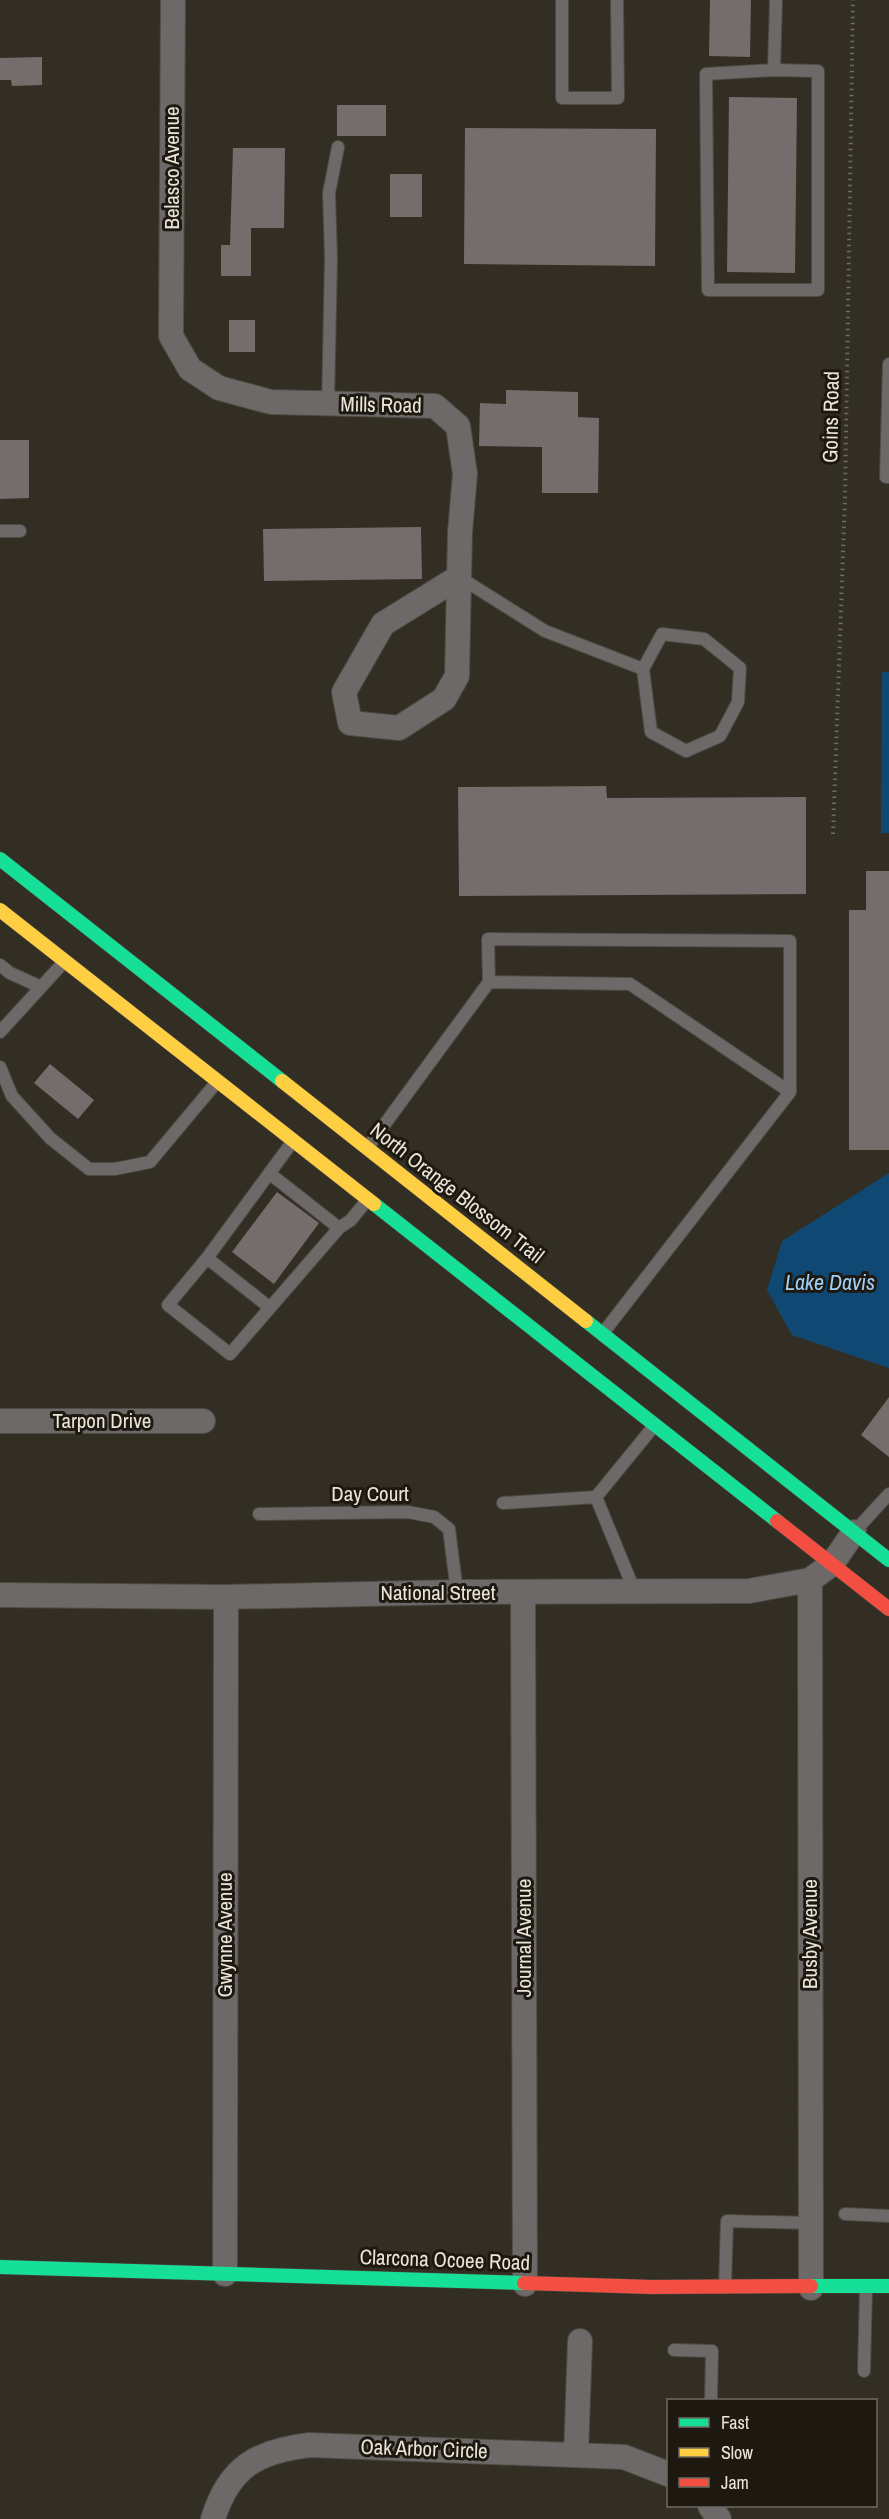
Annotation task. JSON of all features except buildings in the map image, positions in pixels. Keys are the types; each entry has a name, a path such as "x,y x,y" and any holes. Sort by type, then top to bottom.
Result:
{"main road":[{"name":"North Orange Blossom Trail","path":"0,859 889,1560"},
{"path":"0,909 889,1609"},
{"name":"Clarcona Ocoee Road","path":"0,2267 525,2284 725,2288 889,2286"}],"street":[{"name":"Belasco Avenue","path":"171,336 173,0"},
{"name":"Mills Road","path":"171,336 190,369 219,388 272,402 435,406 458,426 465,474 459,577 457,676 444,699 399,728 350,723 344,692 383,624 459,577"},
{"path":"294,1140 324,1115"},
{"name":"Tarpon Drive","path":"0,1421 203,1421"},
{"name":"National Street","path":"0,1595 226,1597 457,1592 749,1592 810,1580 831,1564 854,1532"},
{"name":"Busby Avenue","path":"810,1580 810,2288"},
{"name":"Journal Avenue","path":"523,1593 525,2284"},
{"name":"Gwynne Avenue","path":"225,2274 226,1597"},
{"path":"576,2455 580,2341"},
{"name":"Oak Arbor Circle","path":"213,2519 220,2496 230,2480 257,2458 286,2447 321,2444 624,2457 667,2473"}],"lane":[{"path":"562,0 562,98 618,98 617,0"},
{"path":"774,70 776,0"},
{"path":"774,70 818,71 818,290 708,290 706,74 774,70"},
{"path":"328,404 331,268 329,193 338,147"},
{"path":"889,364 886,477 889,477"},
{"path":"0,531 20,531"},
{"path":"459,577 545,631 643,669"},
{"path":"662,634 704,639 740,668 738,702 720,736 686,751 651,732 643,669 662,634"},
{"path":"366,1148 489,982 488,939 790,941 790,1092 602,1334"},
{"path":"0,1032 65,961"},
{"path":"0,965 10,973 40,987"},
{"path":"489,982 630,984 790,1092"},
{"path":"0,1067 12,1096 42,1130 89,1168 115,1169 150,1162 218,1081"},
{"path":"294,1140 207,1258 168,1305 230,1354 339,1228 351,1220 368,1199"},
{"path":"268,1173 339,1228"},
{"path":"207,1258 269,1307"},
{"path":"503,1503 596,1497 655,1425"},
{"path":"854,1532 889,1494"},
{"path":"596,1497 635,1592"},
{"name":"Day Court","path":"259,1514 408,1512 434,1517 449,1529 457,1592"},
{"path":"845,2214 889,2216"},
{"path":"725,2288 727,2221 811,2223"},
{"path":"864,2371 866,2287"},
{"path":"674,2350 712,2351 711,2399"}],"path":[{"name":"Goins Road","path":"833,834 844,498 853,0"}],"water":[{"path":"882,672 889,672 889,833 881,833"},
{"name":"Lake Davis","path":"889,1173 889,1368 792,1335 767,1290 782,1241"}],"traffic: fast":[{"path":"0,859 282,1081"},
{"path":"374,1204 777,1521"},
{"path":"586,1321 889,1560"},
{"path":"0,2267 524,2283"},
{"path":"811,2286 889,2286"}],"traffic: slow":[{"path":"0,910 374,1204"},
{"path":"282,1081 586,1321"}],"traffic: jam":[{"path":"777,1521 889,1609"},
{"path":"524,2283 652,2287 811,2286"}]}
